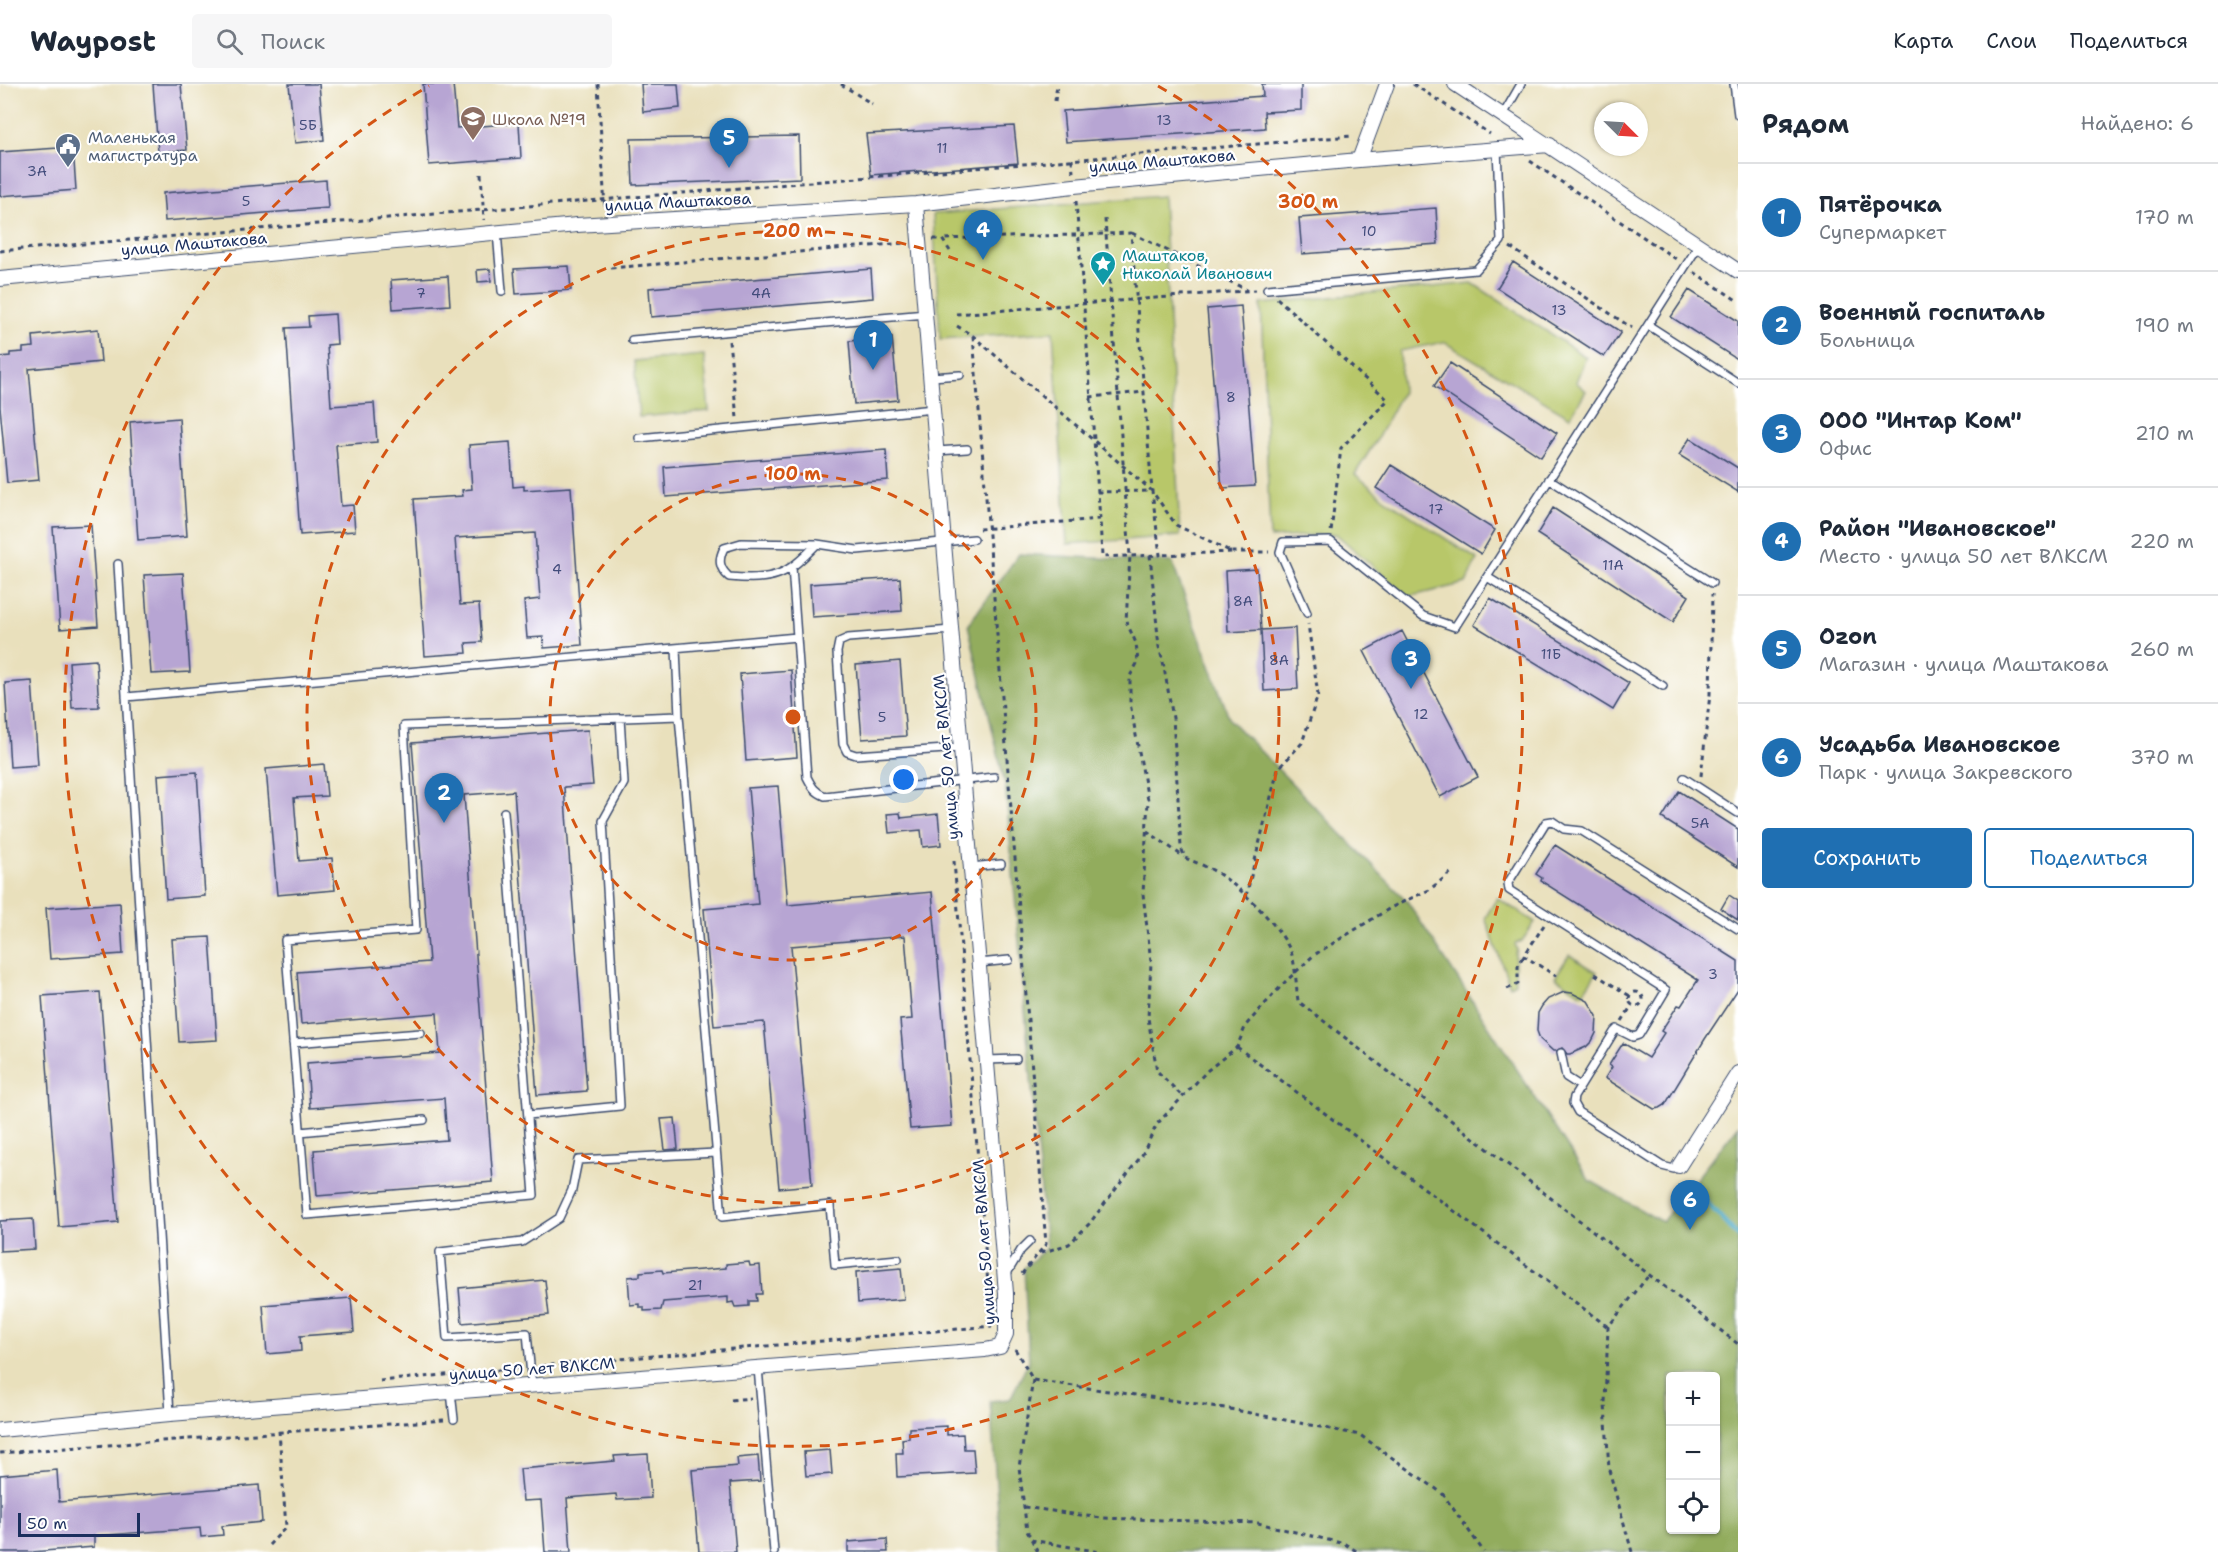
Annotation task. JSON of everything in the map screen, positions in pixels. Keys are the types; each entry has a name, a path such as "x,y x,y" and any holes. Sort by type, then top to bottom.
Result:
{"street":[{"path":"1359,160 1387,84"},
{"path":"1455,84 1738,269"},
{"name":"улица Маштакова","path":"0,279 606,223 916,204 1074,186 1550,145"},
{"name":"улица 50 лет ВЛКСМ","path":"0,1430 170,1414 1000,1347 1006,1334 1005,1278 916,204"},
{"path":"1679,1166 1738,1073"}],"lane":[{"path":"1503,115 1521,84"},
{"path":"1734,84 1738,116"},
{"path":"1267,289 1476,270 1502,241 1504,149"},
{"path":"491,233 502,291"},
{"path":"1306,613 1280,552 1283,542 1330,541 1423,616 1455,627 1699,245"},
{"path":"632,340 926,314"},
{"path":"1648,325 1738,383"},
{"path":"931,377 960,375"},
{"path":"639,438 934,409"},
{"path":"937,451 967,450"},
{"path":"1549,479 1712,584"},
{"path":"817,544 792,567 778,576 760,579 729,577 719,563 724,548 741,543 817,544 857,549 974,539"},
{"path":"118,564 170,1414"},
{"path":"792,567 807,777 812,787 825,796 994,777"},
{"path":"1487,577 1663,686"},
{"path":"952,630 848,638 839,642 837,652 842,733 845,748 851,754 856,755 961,747"},
{"path":"126,697 797,637"},
{"path":"676,648 679,716 722,1217 830,1205 835,1265 898,1259"},
{"path":"504,812 534,1195 307,1215 285,940 416,930 404,726 679,716"},
{"path":"528,1115 620,1106 603,821 624,783 620,718"},
{"path":"1684,778 1738,813"},
{"path":"1679,1166 1674,1169 1662,1166 1578,1112 1573,1103 1580,1086 1617,1029 1633,1037 1639,1035 1666,990 1507,888 1524,857 1549,821 1564,829 1582,831 1738,929"},
{"path":"971,867 1001,864"},
{"path":"979,963 1009,960"},
{"path":"293,1043 421,1033"},
{"path":"1562,1053 1566,1077 1580,1086"},
{"path":"987,1060 1016,1059"},
{"path":"300,1132 424,1120"},
{"path":"532,1386 527,1333 447,1338 440,1252 522,1242 559,1218 572,1190 578,1160 716,1153"},
{"path":"1005,1278 1021,1250 1030,1241"},
{"path":"758,1368 774,1552"},
{"path":"450,1392 454,1419"}],"path":[{"path":"598,84 606,223"},
{"path":"841,84 872,104"},
{"path":"1055,101 1057,84"},
{"path":"1413,84 1504,149 1738,301"},
{"path":"0,251 1354,136"},
{"path":"481,174 483,209 491,233"},
{"path":"1105,219 1131,556 1126,621 1136,643 1138,662 1130,676 1130,703 1148,801 1143,894 1151,962 1148,1018 1157,1071 1183,1097"},
{"path":"611,268 920,240 1131,233 1248,291 956,314"},
{"path":"1131,233 1152,491 1160,555"},
{"path":"1079,234 1102,557 1280,552"},
{"path":"942,239 950,251"},
{"path":"1502,241 1641,335"},
{"path":"1267,289 1388,400 1341,448 1330,541"},
{"path":"957,326 973,336 1152,491 1176,525 1232,552"},
{"path":"728,331 738,429"},
{"path":"973,336 1046,1244 1006,1293"},
{"path":"1090,397 1145,392"},
{"path":"1097,492 1152,491"},
{"path":"974,530 1100,519"},
{"path":"1150,555 1159,647 1173,718 1181,847 1185,858"},
{"path":"1700,789 1710,694 1712,584"},
{"path":"1246,896 1278,769 1302,743 1318,695 1306,613"},
{"path":"1147,831 1185,858 1220,874 1269,920 1282,936 1292,955 1298,1001 1738,1344"},
{"path":"1041,1253 1069,1244 1089,1224 1142,1155 1156,1124 1208,1070 1237,1047 1246,1025 1283,984 1314,955 1392,907 1429,890 1454,871"},
{"path":"1507,989 1518,984 1518,966 1550,916"},
{"path":"1524,956 1556,976"},
{"path":"1595,974 1630,996"},
{"path":"1630,996 1636,992 1642,995 1641,1003 1636,1006 1632,1005"},
{"path":"1630,996 1632,1005"},
{"path":"1617,1029 1632,1005"},
{"path":"1237,1047 1608,1327"},
{"path":"1632,1552 1609,1470 1605,1404 1608,1327 1649,1275"},
{"path":"379,1381 991,1325 995,1317"},
{"path":"1006,1334 1033,1380 1019,1467 1027,1532 1038,1552"},
{"path":"1033,1380 1225,1408 1360,1435 1442,1493 1484,1552"},
{"path":"731,1400 761,1398"},
{"path":"0,1453 454,1419"},
{"path":"269,1545 286,1527 279,1431"},
{"path":"1024,1507 1101,1518 1258,1523 1346,1544 1358,1552"},
{"path":"1031,1539 1100,1552"}],"green space":[{"path":"1163,196 1180,536 1067,544 1053,332 940,339 933,214"},
{"path":"1472,283 1586,357 1576,382 1586,391 1570,417 1444,342 1400,351 1402,392 1355,474 1385,499 1477,559 1466,583 1408,597 1336,534 1270,538 1261,304"},
{"path":"704,355 709,411 639,417 634,361"},
{"path":"1019,554 1172,562 1230,720 1407,901 1589,1180 1662,1222 1738,1126 1738,1552 1001,1552 990,1401 1010,1399 1029,1361 1024,1268 1046,1248 1005,784 968,625"},
{"path":"1497,898 1535,922 1522,941 1515,944 1517,950 1515,983 1510,986 1485,918"},
{"path":"1569,955 1597,972 1582,994 1555,977"}],"building":[{"path":"153,84 181,84 187,150 158,152"},
{"path":"289,84 319,84 324,140 295,143"},
{"path":"423,84 453,84 457,128 519,123 521,158 429,165"},
{"path":"641,84 678,84 680,108 643,112"},
{"path":"1262,84 1301,84 1301,110 1264,112 1265,128 1066,142 1063,111 1263,96"},
{"path":"1014,126 1018,163 871,175 866,134"},
{"path":"799,136 800,178 633,185 631,139"},
{"path":"73,147 76,190 0,196 0,152"},
{"path":"326,180 328,208 165,221 163,193"},
{"path":"1436,208 1438,244 1302,254 1299,218"},
{"path":"1513,262 1621,332 1604,357 1497,288"},
{"path":"569,266 571,290 516,294 514,269"},
{"path":"490,269 491,281 478,282 477,270"},
{"path":"871,269 873,298 651,317 649,288"},
{"path":"448,276 450,305 393,309 391,280"},
{"path":"1689,290 1738,321 1738,360 1671,317"},
{"path":"1241,306 1255,486 1222,488 1207,309"},
{"path":"335,314 337,344 327,345 331,406 374,403 377,442 336,445 341,506 353,505 355,531 300,535 286,328 309,327 308,316"},
{"path":"98,329 101,362 29,369 39,480 7,483 0,407 0,357 23,352 23,348 34,347 33,336"},
{"path":"892,337 898,400 854,404 849,341"},
{"path":"1450,363 1557,433 1541,457 1434,386"},
{"path":"179,418 187,536 138,540 130,422"},
{"path":"1690,438 1738,468 1738,492 1679,455"},
{"path":"510,442 513,487 524,486 524,490 571,487 582,645 544,648 543,637 527,638 524,601 540,599 535,533 455,538 460,605 479,604 482,642 466,643 467,653 425,656 414,499 463,496 462,490 472,489 469,445"},
{"path":"886,450 888,480 666,497 664,467"},
{"path":"1391,465 1495,530 1481,554 1376,488"},
{"path":"1553,508 1689,596 1673,622 1537,534"},
{"path":"91,525 98,626 60,629 53,527"},
{"path":"1257,569 1261,630 1228,632 1225,571"},
{"path":"183,573 190,672 151,674 144,575"},
{"path":"900,578 902,611 812,617 810,584"},
{"path":"1490,598 1629,683 1613,710 1474,625"},
{"path":"1295,628 1298,689 1264,691 1261,630"},
{"path":"1402,631 1478,777 1440,797 1364,651"},
{"path":"96,660 99,707 72,708 69,662"},
{"path":"900,661 906,736 862,739 856,665"},
{"path":"791,670 797,757 746,761 740,674"},
{"path":"32,681 38,765 10,767 5,683"},
{"path":"588,730 593,785 564,787 587,1091 537,1095 514,791 464,795 493,1182 317,1196 314,1150 447,1140 444,1098 310,1108 307,1063 440,1053 437,1013 301,1024 297,972 429,962 412,743"},
{"path":"324,764 327,796 294,798 299,861 332,858 335,890 277,895 266,769"},
{"path":"197,772 205,896 166,899 158,775"},
{"path":"778,786 788,905 932,892 952,1126 910,1129 900,1020 912,1019 905,936 791,946 812,1185 779,1188 764,1022 714,1026 704,909 758,904 748,788"},
{"path":"1679,791 1738,829 1738,867 1662,818"},
{"path":"900,813 901,818 938,814 941,845 923,847 921,830 889,833 887,814"},
{"path":"1555,845 1738,961 1738,989 1665,1105 1660,1108 1654,1109 1605,1078 1612,1067 1609,1065 1623,1043 1648,1058 1664,1033 1661,1031 1698,980 1541,881 1542,878 1536,874"},
{"path":"1729,895 1738,901 1738,920 1721,909"},
{"path":"120,903 123,954 50,959 46,908"},
{"path":"210,937 217,1040 179,1042 172,939"},
{"path":"100,992 118,1222 59,1227 42,996"},
{"path":"1564,992 1572,993 1588,1001 1597,1016 1596,1033 1592,1041 1586,1047 1570,1054 1562,1048 1553,1051 1540,1039 1537,1031 1538,1013 1542,1006 1548,999"},
{"path":"675,1118 678,1149 665,1150 661,1119"},
{"path":"33,1219 35,1249 0,1251 0,1221"},
{"path":"749,1262 750,1266 760,1265 762,1294 756,1294 757,1301 749,1301 749,1306 735,1307 733,1302 728,1303 728,1297 663,1302 661,1310 644,1311 644,1307 639,1307 639,1304 630,1305 628,1277 640,1276 640,1272 662,1270 663,1273 726,1268 726,1264"},
{"path":"901,1268 904,1299 858,1303 856,1272"},
{"path":"545,1280 549,1315 462,1323 459,1288"},
{"path":"351,1298 354,1332 300,1336 301,1351 267,1354 263,1305"},
{"path":"947,1426 947,1435 963,1434 964,1449 973,1449 975,1473 897,1477 896,1453 903,1453 902,1439 909,1438 909,1428"},
{"path":"830,1450 832,1474 806,1476 804,1452"},
{"path":"648,1454 651,1498 617,1500 616,1494 567,1498 571,1552 545,1552 541,1500 523,1501 520,1469 615,1461 614,1456"},
{"path":"758,1456 760,1481 730,1483 736,1552 699,1552 692,1470 738,1466 737,1458"},
{"path":"57,1470 59,1502 259,1485 262,1522 222,1526 223,1535 201,1537 200,1528 94,1536 94,1547 0,1552 0,1475"},
{"path":"887,1539 888,1552 848,1552 848,1542"}],"waterway":[{"path":"1701,1196 1738,1236"}],"place":[{"name":"Школа №19","path":"473,142"},
{"name":"Ozon","path":"729,168"},
{"name":"Маленькая магистратура","path":"68,169"},
{"name":"Район \"Ивановское\"","path":"983,260"},
{"name":"Маштаков, Николай Иванович","path":"1103,287"},
{"name":"Пятёрочка","path":"873,370"},
{"name":"ООО \"Интар Ком\"","path":"1411,689"},
{"name":"Военный госпиталь","path":"444,823"},
{"name":"Усадьба Ивановское","path":"1690,1230"}]}
